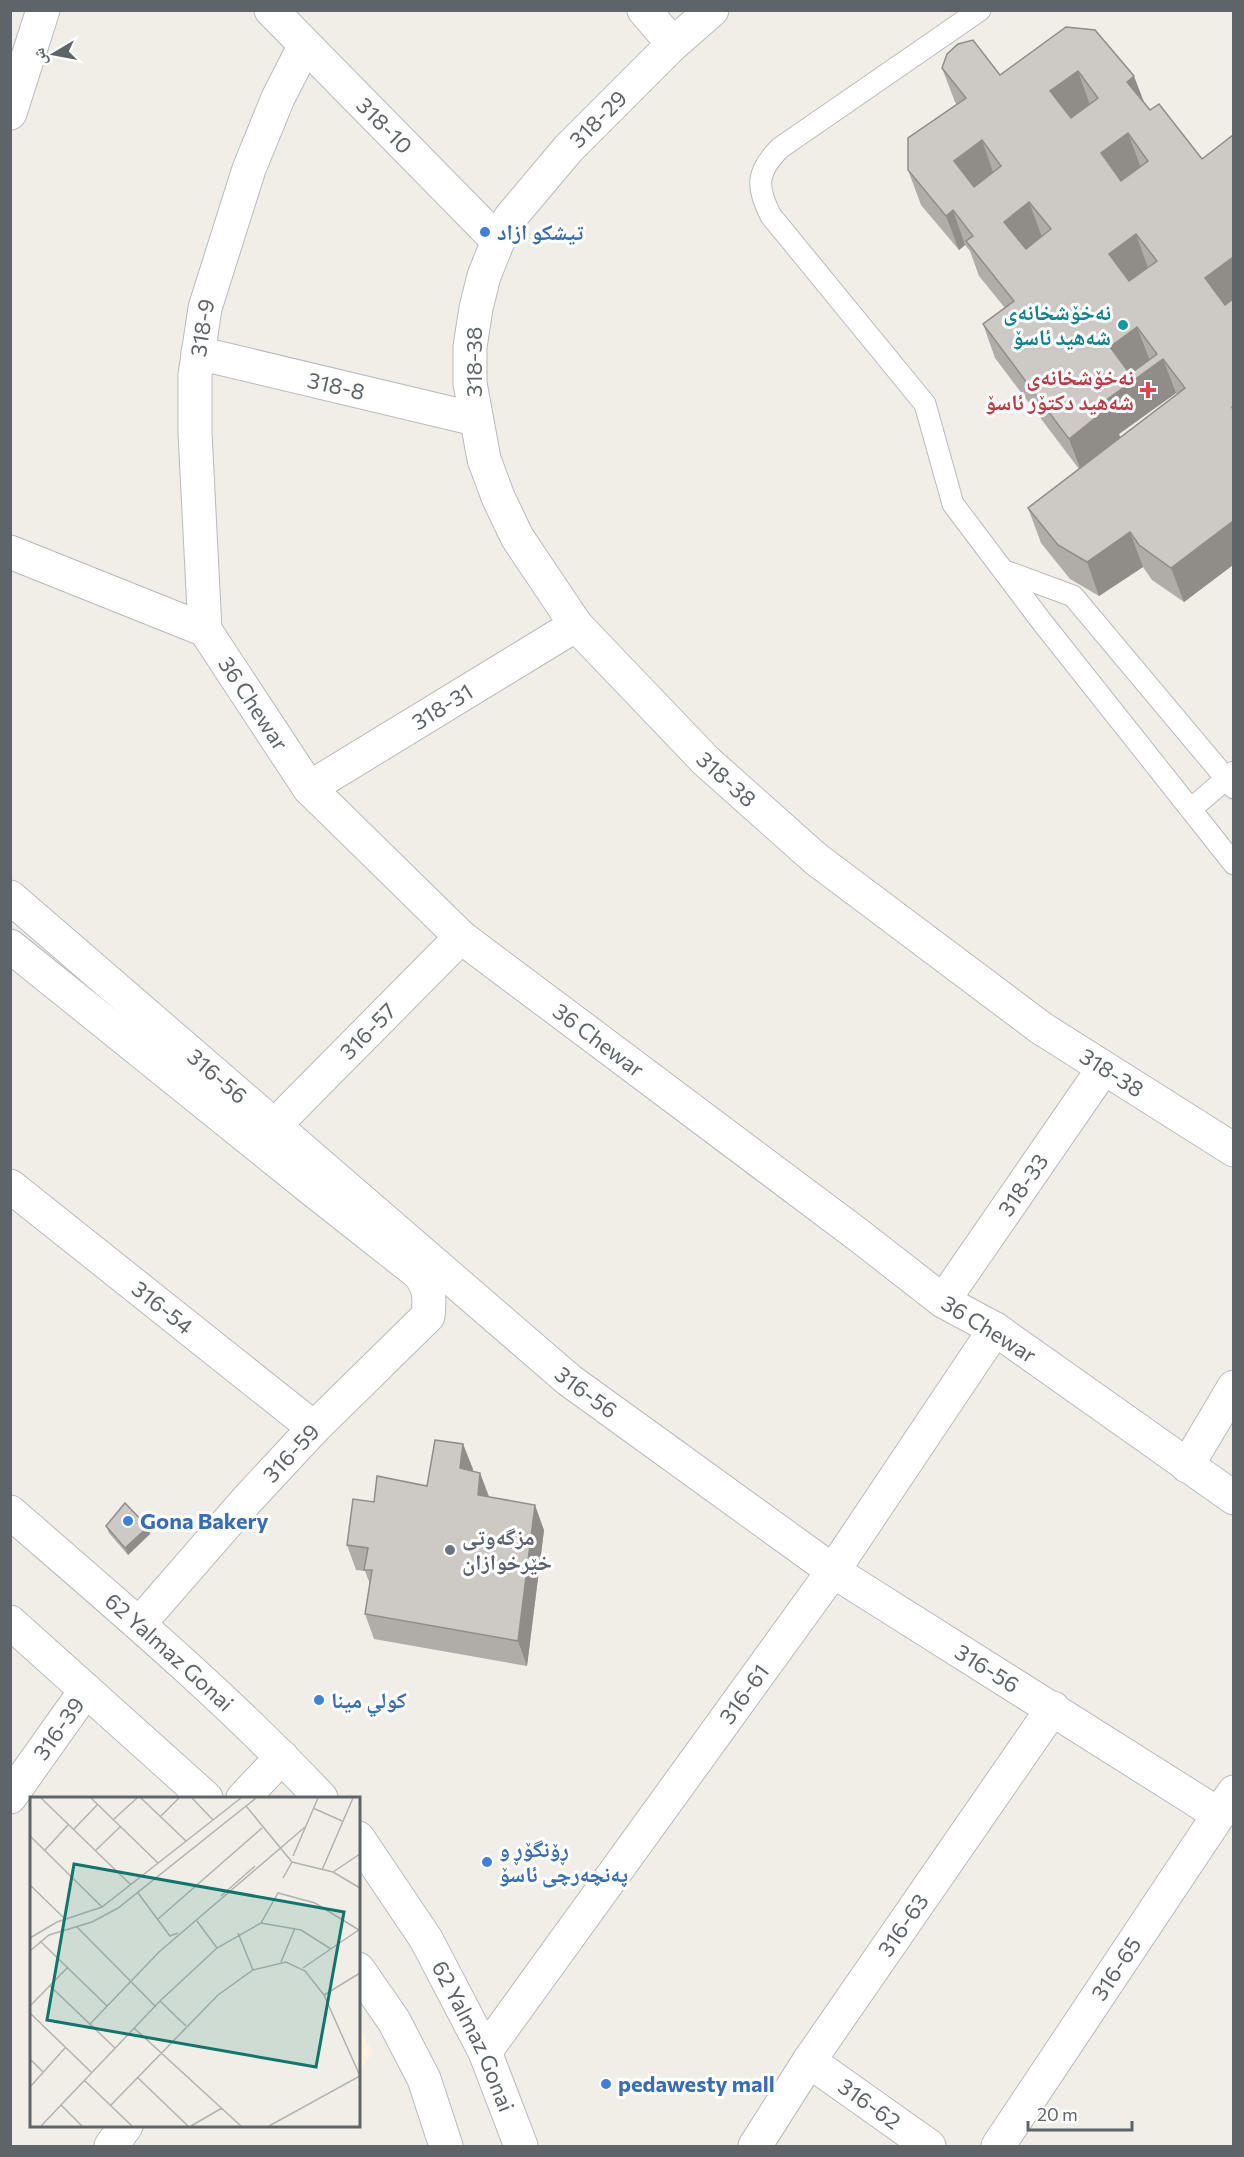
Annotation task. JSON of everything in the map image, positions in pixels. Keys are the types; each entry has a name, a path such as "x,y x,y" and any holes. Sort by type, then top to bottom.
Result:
{"street":[{"path":"10,113 43,10"},
{"name":"318-10","path":"272,10 498,241"},
{"path":"644,10 673,44"},
{"name":"318-29","path":"498,241 510,218 568,149 673,44 712,10"},
{"name":"318-9","path":"205,630 195,433 195,375 205,308 249,169 278,98 305,45"},
{"name":"318-38","path":"498,241 484,276 470,347 470,383 475,419 484,459 498,497 517,537 576,625 706,762 816,859 1041,1028 1233,1150"},
{"name":"318-8","path":"198,353 475,419"},
{"name":"36 Chewar","path":"10,552 205,630 309,788 461,937 943,1301 995,1329 1233,1498"},
{"name":"318-31","path":"309,788 576,625"},
{"name":"316-56","path":"10,897 569,1380 833,1571 1053,1708 1226,1803"},
{"name":"316-57","path":"275,1125 461,937"},
{"name":"316-59","path":"10,946 417,1272 424,1279 430,1295 428,1316 314,1428 247,1500 139,1624"},
{"name":"318-33","path":"943,1301 1103,1069"},
{"name":"316-54","path":"10,1186 314,1428"},
{"name":"316-61","path":"485,2052 833,1571 995,1329"},
{"path":"1187,1466 1233,1387"},
{"name":"62 Yalmaz Gonai","path":"10,1512 139,1624 282,1757 320,1797"},
{"path":"10,1622 205,1797"},
{"name":"316-39","path":"10,1797 86,1690"},
{"name":"316-63","path":"755,2146 809,2061 1053,1708"},
{"path":"244,1797 282,1757"},
{"name":"316-65","path":"998,2146 1226,1803"},
{"name":"62 Yalmaz Gonai","path":"360,1841 426,1939 485,2052 521,2146"},
{"path":"360,1973 394,2021 424,2079 446,2146"},
{"name":"316-62","path":"809,2061 929,2146"},
{"path":"111,2146 125,2127"}],"lane":[{"path":"980,10 780,148 763,170 760,192 771,216 925,404 953,504 1049,632 1233,864"},
{"path":"1005,571 1073,596 1231,779 1191,809"}],"shaded area":[{"path":"360,2027 372,2053 360,2071"}],"building":[{"name":"نەخۆشخانەی شەهید ئاسۆ","path":"1066,27 1095,30 1134,76 1127,82 1150,110 1159,104 1202,159 1233,135 1233,260 1232,258 1205,278 1225,305 1233,299 1233,521 1171,568 1139,545 1130,532 1087,562 1058,545 1028,508 1185,388 1163,359 1105,401 1109,407 1069,439 983,324 1014,301 966,241 973,236 953,210 946,216 908,170 908,138 966,98 942,68 947,54 958,44 973,40 1000,75","holes":["1078,71 1098,98 1071,118 1050,91","1128,133 1148,161 1121,181 1101,153","982,140 1001,166 974,187 954,161","1029,202 1051,229 1026,249 1004,222","1136,234 1157,261 1129,281 1109,254","1137,327 1157,354 1130,374 1110,347"]},
{"name":"مزگەوتی خێرخوازان","path":"435,1440 463,1444 460,1468 480,1473 478,1495 535,1505 518,1641 365,1614 372,1570 364,1570 368,1548 347,1545 353,1499 374,1502 377,1476 427,1486"},
{"name":"Gona Bakery","path":"125,1503 148,1527 125,1548 106,1526"}],"place":[{"name":"تيشكو ازاد","path":"485,232"},
{"name":"نەخۆشخانەی شەهید ئاسۆ","path":"1123,325"},
{"name":"نەخۆشخانەی شەهید دکتۆر ئاسۆ","path":"1148,390"},
{"name":"Gona Bakery","path":"128,1521"},
{"name":"مزگەوتی خێرخوازان","path":"450,1550"},
{"name":"كولي مينا","path":"319,1700"},
{"name":"ڕۆنگۆڕ و پەنچەرچی ئاسۆ","path":"487,1862"},
{"name":"pedawesty mall","path":"606,2084"}]}
